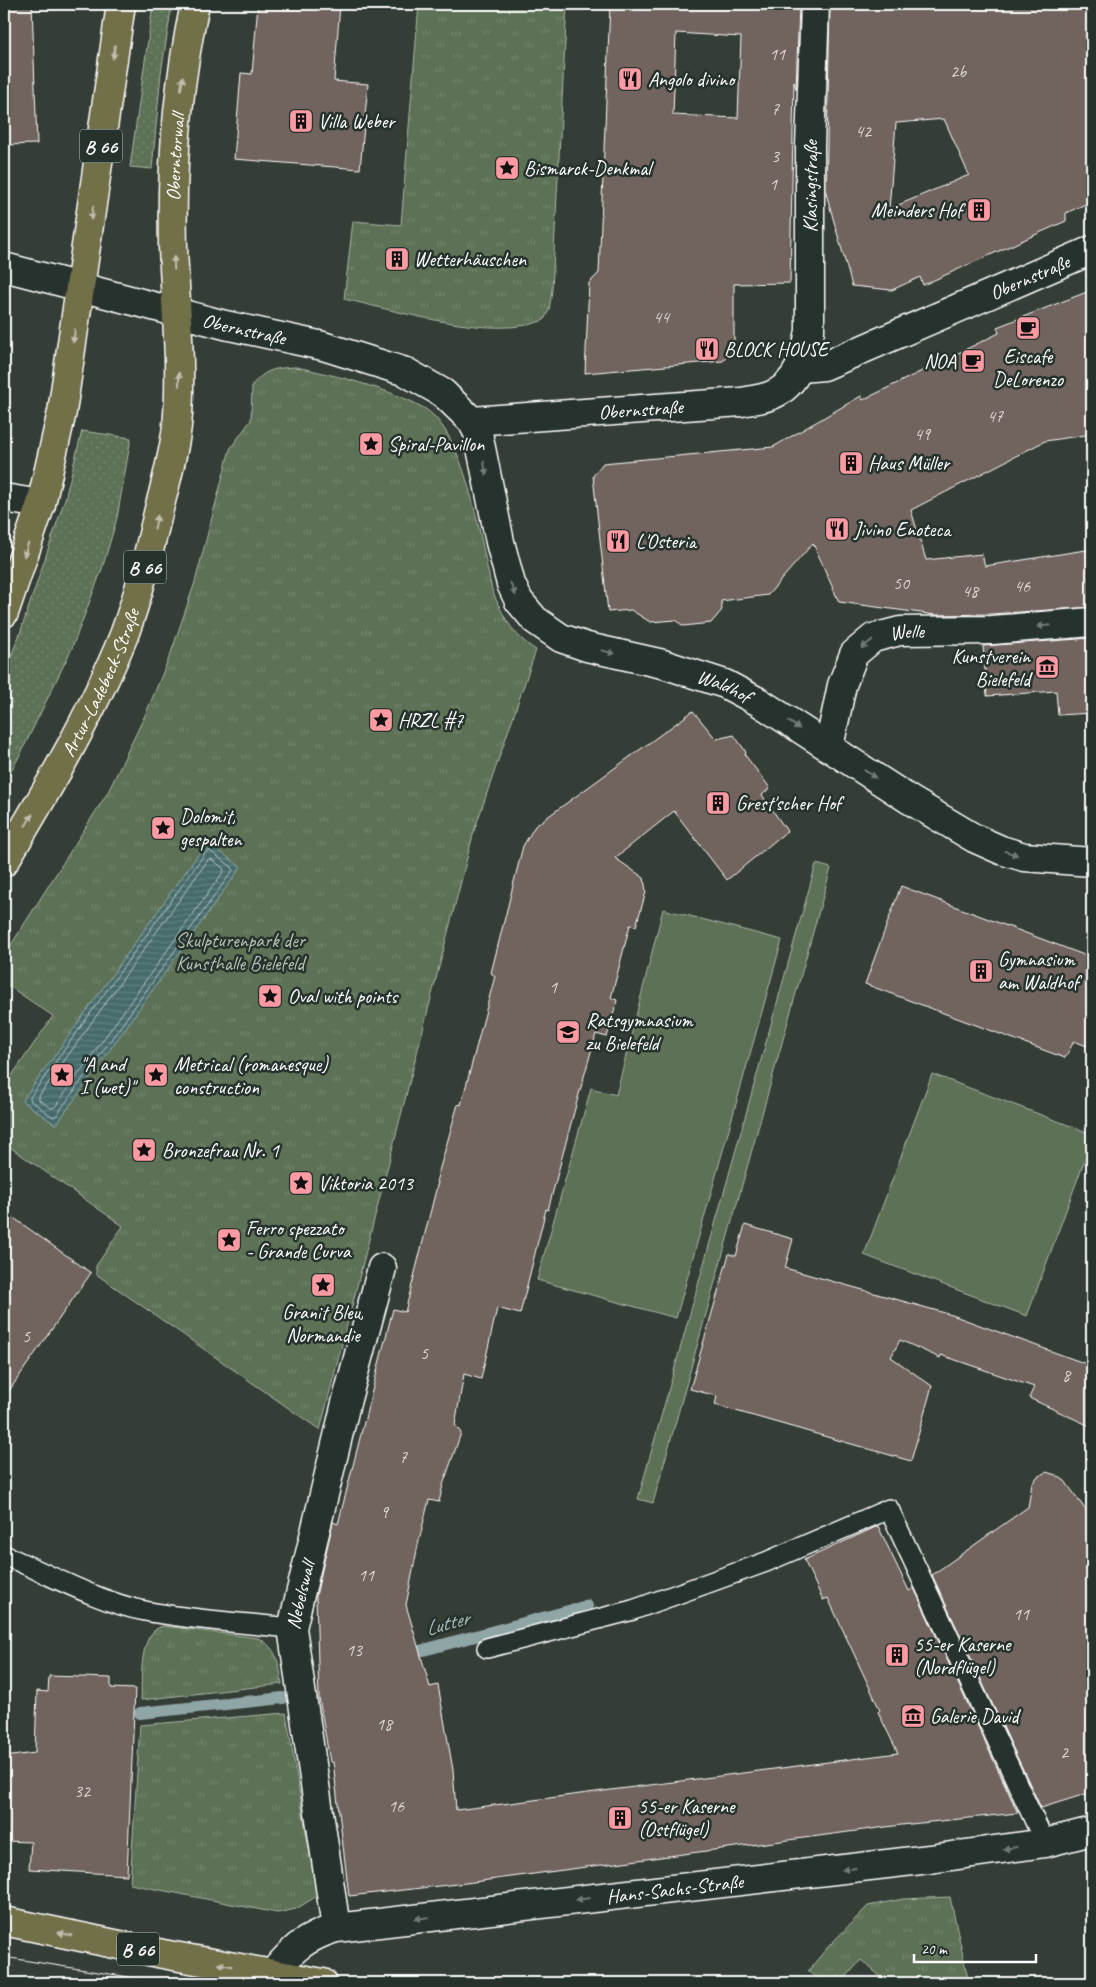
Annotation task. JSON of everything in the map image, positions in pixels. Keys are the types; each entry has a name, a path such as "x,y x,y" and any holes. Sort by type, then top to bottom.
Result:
{"main road":[{"name":"B 66","path":"4,613 41,504 62,412 121,4"},
{"name":"Oberntorwall","path":"176,312 173,184 179,98 195,4"},
{"name":"Artur-Ladebeck-Straße","path":"4,862 44,794 95,700 125,632 147,560 177,427 180,380 176,312"},
{"name":"B 66","path":"4,1921 163,1954 323,1983"}],"street":[{"name":"Klasingstraße","path":"800,368 806,352 810,331 811,136 815,4"},
{"name":"Obernstraße","path":"4,267 225,325 323,346 406,372 443,393 472,421 741,402 770,396 783,390 800,368 824,366 1092,250"},
{"name":"Waldhof","path":"472,421 478,432 500,542 511,584 519,601 535,620 561,638 587,647 663,664 725,684 759,702 910,800 974,838 1001,850 1024,857 1092,862"},
{"path":"4,498 41,504"},
{"name":"Welle","path":"829,747 842,686 854,654 873,638 900,631 992,630 1092,622"},
{"name":"Nebelswall","path":"336,1928 292,1628 346,1403 382,1268"},
{"name":"Hans-Sachs-Straße","path":"272,1973 298,1945 315,1934 336,1928 930,1859 1045,1843 1092,1831"}],"lane":[{"path":"487,1648 642,1606 766,1562 889,1509 1045,1843"},
{"path":"4,1555 96,1595 144,1611 292,1628"}],"green space":[{"path":"153,4 172,4 161,73 152,169 130,167"},
{"path":"419,4 567,4 552,290 549,310 544,320 523,326 473,326 445,322 344,299 353,221 401,225"},
{"name":"Skulpturenpark der Kunsthalle Bielefeld","path":"296,367 348,379 389,392 423,408 434,416 446,431 464,473 478,523 492,590 504,616 514,631 536,650 474,831 320,1430 96,1274 96,1266 123,1226 4,1143 4,1087 53,1016 4,983 4,956 108,792 147,711 171,653 195,582 230,449 251,420 252,385 271,370"},
{"path":"82,431 131,438 117,518 102,569 72,648 20,755 4,783 4,674 19,636 65,499"},
{"path":"816,864 831,868 653,1503 638,1499"},
{"path":"663,909 782,940 676,1318 537,1280 591,1088 616,1095"},
{"path":"932,1074 1092,1134 1092,1140 1027,1316 864,1255"},
{"path":"163,1626 258,1638 265,1642 274,1652 282,1684 141,1700 145,1647 149,1637 155,1630"},
{"path":"286,1713 317,1896 296,1909 277,1913 130,1884 140,1725"},
{"path":"950,1897 969,1983 888,1983 861,1960 841,1983 823,1983 808,1971 827,1948 868,1906 903,1899"}],"water":[{"path":"207,842 241,867 56,1125 22,1101"}],"building":[{"path":"4,4 32,4 37,144 4,145"},
{"name":"Villa Weber","path":"258,4 340,4 334,81 368,84 360,169 234,159 241,73 252,74"},
{"path":"610,4 799,4 796,89 794,81 790,283 734,284 734,348 723,361 585,373 589,283 599,273","holes":["676,33 741,37 738,118 673,115"]},
{"path":"830,4 1092,4 1092,201 1066,213 1066,221 923,285 920,277 892,290 852,286 826,193","holes":["944,119 969,175 889,209 896,123"]},
{"path":"1092,290 1092,434 1045,441 911,510 926,560 982,554 985,566 1092,549 1092,607 991,614 936,615 839,602 813,543 768,595 721,601 722,610 711,623 683,626 676,620 650,622 631,610 608,612 593,476 603,463 773,447 861,396 863,400 999,333 997,327"},
{"path":"1092,638 1092,713 1058,715 1056,691 987,696 983,646"},
{"path":"693,711 716,739 734,735 746,752 745,755 770,788 762,795 787,831 727,880 674,811 615,858 644,878 646,892 636,926 630,925 611,998 617,1000 607,1037 596,1034 548,1210 546,1209 520,1314 497,1308 481,1379 464,1374 455,1425 461,1433 439,1502 429,1500 406,1605 430,1687 438,1685 453,1770 456,1810 898,1753 828,1598 823,1600 804,1560 878,1526 909,1591 914,1588 1018,1813 901,1825 466,1883 349,1896 333,1762 330,1762 319,1698 316,1596 333,1522 338,1524 393,1309 405,1312 438,1182 436,1182 458,1104 461,1105 495,976 491,973 523,846 535,826"},
{"name":"Gymnasium am Waldhof","path":"901,886 1092,958 1092,1048 1074,1041 1065,1058 865,984"},
{"path":"4,1211 91,1273 4,1398"},
{"path":"745,1225 793,1239 785,1268 952,1315 1092,1366 1092,1427 1029,1398 1034,1387 941,1355 940,1358 900,1340 891,1357 932,1386 911,1461 715,1405 717,1396 690,1389 729,1254 736,1256"},
{"path":"1046,1472 1056,1475 1065,1481 1092,1519 1092,1792 1041,1808 932,1575 1028,1507 1032,1484 1037,1477"},
{"path":"49,1676 111,1678 111,1688 135,1689 127,1875 29,1869 31,1842 4,1841 4,1757 35,1753 37,1691 48,1692"}],"waterway":[{"name":"Lutter","path":"405,1655 587,1606"},
{"name":"Lutter","path":"140,1713 283,1698"}],"tram line":[{"path":"4,1957 166,1983"},
{"path":"4,1978 37,1983"}],"place":[{"name":"Angolo divino","path":"630,79"},
{"name":"Villa Weber","path":"301,121"},
{"name":"Bismarck-Denkmal","path":"507,168"},
{"name":"Meinders Hof","path":"979,210"},
{"name":"Wetterhäuschen","path":"397,259"},
{"name":"Eiscafe DeLorenzo","path":"1028,328"},
{"name":"BLOCK HOUSE","path":"707,349"},
{"name":"NOA","path":"973,361"},
{"name":"Spiral-Pavillon","path":"371,444"},
{"name":"Haus Müller","path":"851,463"},
{"name":"Jivino Enoteca","path":"837,529"},
{"name":"L'Osteria","path":"618,541"},
{"name":"Kunstverein Bielefeld","path":"1047,667"},
{"name":"HRZL #7","path":"381,720"},
{"name":"Grest'scher Hof","path":"718,803"},
{"name":"Dolomit, gespalten","path":"163,828"},
{"name":"Gymnasium am Waldhof","path":"981,971"},
{"name":"Oval with points","path":"270,996"},
{"name":"Ratsgymnasium zu Bielefeld","path":"568,1032"},
{"name":"\"A and I (wet)\"","path":"62,1075"},
{"name":"Metrical (romanesque) construction","path":"156,1075"},
{"name":"Bronzefrau Nr. 1","path":"144,1150"},
{"name":"Viktoria 2013","path":"301,1183"},
{"name":"Ferro spezzato - Grande Curva","path":"229,1240"},
{"name":"Granit Bleu, Normandie","path":"323,1285"},
{"name":"55-er Kaserne (Nordflügel)","path":"897,1655"},
{"name":"Galerie David","path":"913,1716"},
{"name":"55-er Kaserne (Ostflügel)","path":"620,1818"}]}
